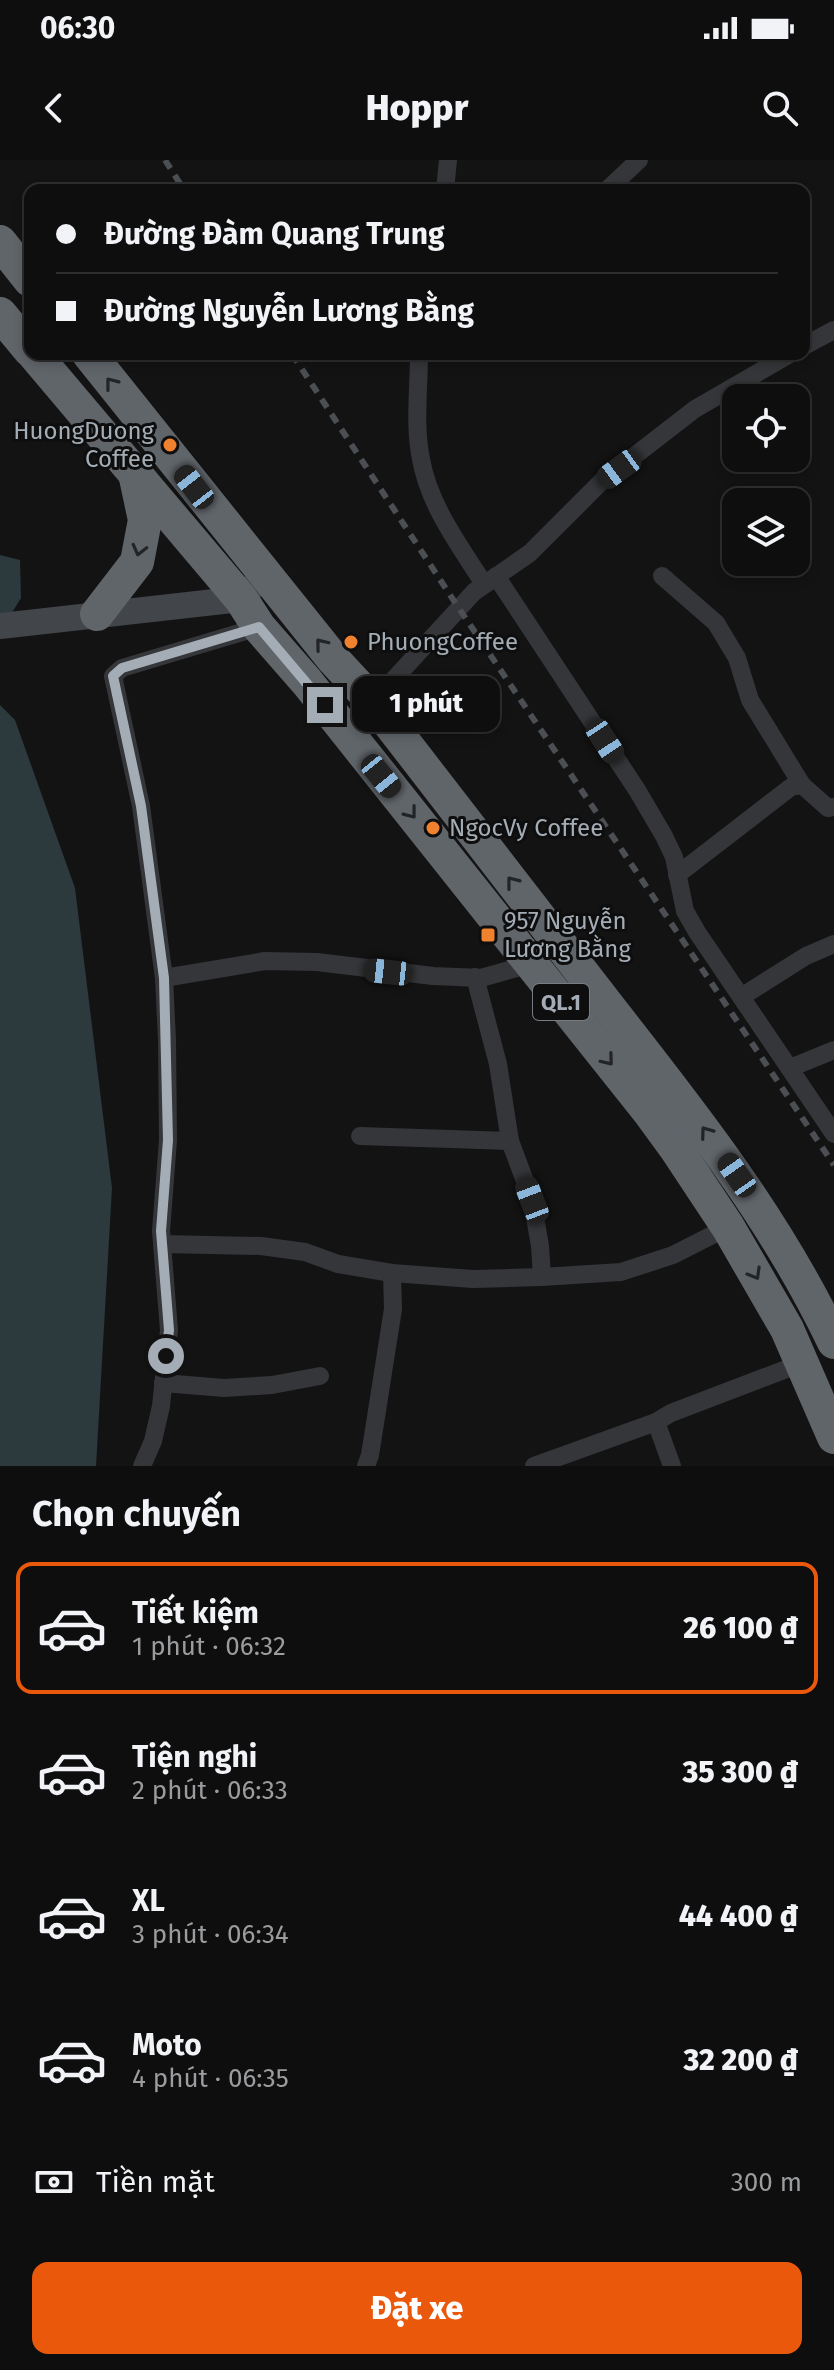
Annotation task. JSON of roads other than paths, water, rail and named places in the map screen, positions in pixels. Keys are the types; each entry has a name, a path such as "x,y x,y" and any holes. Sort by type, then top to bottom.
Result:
{"highway":[{"path":"0,242 24,272"},
{"name":"QL.1","path":"0,314 24,342"},
{"name":"QL.1","path":"39,360 241,599 259,627 307,682 650,1113 728,1227 787,1329 834,1437"},
{"name":"QL.1","path":"94,360 334,660 373,702 708,1134 787,1253 834,1342"},
{"path":"97,614 137,562 145,520 135,473"}],"street":[{"path":"446,184 448,160"},
{"path":"613,184 639,160"},
{"path":"810,343 834,330"},
{"path":"419,360 418,440 426,479 447,528 490,580 637,790 669,847 685,911 834,1134"},
{"path":"373,702 458,607 490,580 530,553 602,481 695,409 780,360"},
{"path":"0,626 241,599 265,575"},
{"path":"662,576 716,623 737,658 750,700 802,785 828,808 834,807"},
{"path":"142,1466 153,1441 169,1330 161,1238 168,1140 164,978 141,806 113,676 122,668 259,627"},
{"path":"677,875 791,787 802,785"},
{"path":"741,997 806,956 834,944"},
{"path":"164,978 265,961 317,962 433,976 475,977 531,964"},
{"path":"475,977 498,1064 510,1141 538,1225 542,1277"},
{"path":"790,1068 834,1050"},
{"path":"360,1136 510,1141"},
{"path":"161,1238 261,1246 305,1252 338,1264 392,1273 473,1279 621,1272 673,1255 728,1227"},
{"path":"366,1466 393,1309 392,1273"},
{"path":"534,1466 656,1422 671,1413 802,1363"},
{"path":"163,1383 224,1388 272,1385 320,1376"},
{"path":"656,1422 672,1466"}],"railway":[{"path":"165,160 180,184"},
{"path":"296,360 458,607 834,1165"}],"place":[{"name":"HuongDuong Coffee","path":"170,445"},
{"name":"PhuongCoffee","path":"351,642"},
{"name":"NgocVy Coffee","path":"433,828"},
{"name":"957 Nguyễn Lương Bằng","path":"488,935"}]}
